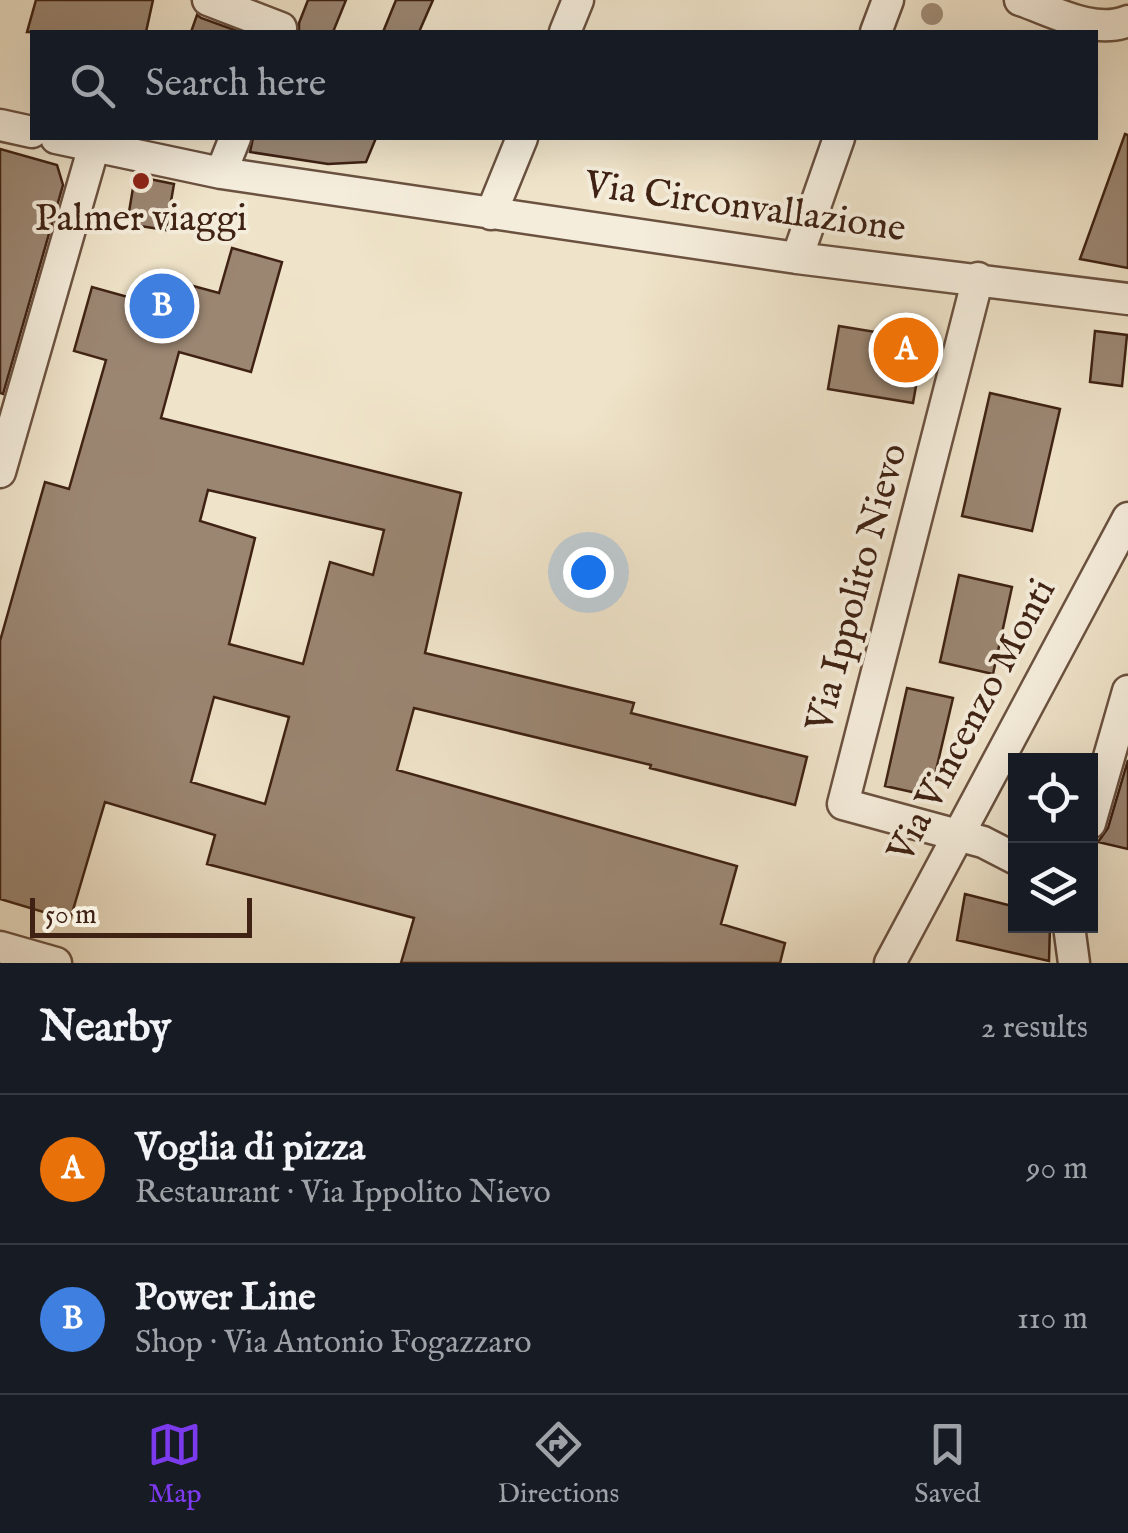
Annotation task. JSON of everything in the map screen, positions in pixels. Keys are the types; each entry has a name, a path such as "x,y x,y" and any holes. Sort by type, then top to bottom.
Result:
{"street":[{"path":"208,0 284,20"},
{"path":"566,30 578,0"},
{"path":"877,30 888,0"},
{"path":"1020,0 1096,26 1114,26 1128,20"},
{"path":"0,125 30,132"},
{"name":"Via Circonvallazione","path":"66,140 220,173 491,214 796,258 1128,299"},
{"path":"220,173 234,140"},
{"path":"491,214 521,140"},
{"path":"796,258 838,140"},
{"path":"0,472 94,146"},
{"name":"Via Ippolito Nievo","path":"956,836 843,804 978,278"},
{"name":"Via Vincenzo Monti","path":"890,963 1128,518"},
{"path":"1098,795 1128,691"},
{"path":"956,836 983,842 1008,855"},
{"path":"1070,933 1074,963"},
{"path":"0,947 56,963"}],"building":[{"path":"36,0 153,0 146,30 27,32"},
{"path":"308,0 346,0 334,30 299,30"},
{"path":"396,0 433,0 420,30 384,30"},
{"path":"197,15 234,30 192,30"},
{"path":"1125,134 1128,135 1128,268 1080,259"},
{"path":"253,140 375,140 366,162 328,164 250,152"},
{"path":"0,149 57,165 63,185 3,394 0,393"},
{"path":"135,176 174,184 166,230 127,224"},
{"path":"232,248 282,262 251,372 179,352 161,418 461,493 425,653 634,703 631,713 807,757 795,805 650,768 651,765 414,708 397,770 737,866 721,924 785,943 780,963 401,963 414,918 207,864 215,835 105,802 70,920 0,899 0,641 45,482 69,489 106,360 74,351 92,287 178,311 186,284 219,293","holes":["208,490 384,530 373,575 330,562 303,664 229,644 255,538 200,521","214,697 289,717 265,804 191,782"]},
{"path":"839,326 924,340 913,403 828,389"},
{"path":"1095,331 1127,335 1122,386 1090,382"},
{"path":"990,393 1060,409 1032,531 962,516"},
{"path":"959,575 1012,587 993,674 940,662"},
{"path":"907,688 953,698 930,796 885,786"},
{"path":"1128,760 1128,849 1098,842 1108,828"},
{"path":"965,894 1008,905 1008,933 1050,933 1049,961 957,940"}],"place":[{"name":"Palmer viaggi","path":"141,181"},
{"name":"Power Line","path":"162,306"},
{"name":"Voglia di pizza","path":"906,350"}]}
